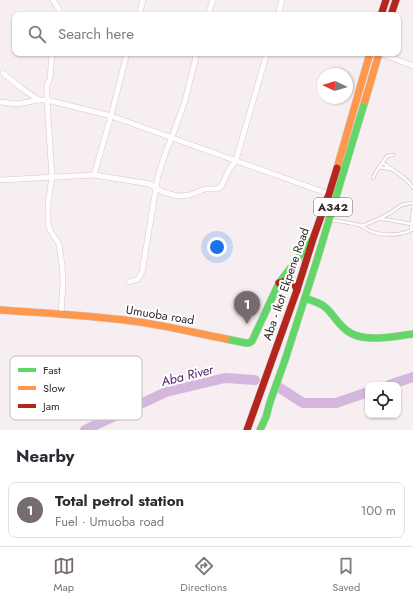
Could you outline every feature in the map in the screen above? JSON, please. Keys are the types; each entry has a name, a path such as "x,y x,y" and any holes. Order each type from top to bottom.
{"main road":[{"path":"382,12 386,0"},
{"path":"392,12 396,0"},
{"name":"Aba - Ikot Ekpene Road","path":"247,430 297,290 329,194 369,56"},
{"name":"Aba - Ikot Ekpene Road","path":"260,430 266,417 305,298 378,56"},
{"name":"Umuoba road","path":"0,310 132,321 249,343 252,341 279,283 314,236"},
{"path":"279,283 290,280 295,285 297,290"},
{"path":"305,298 327,308 343,328 353,335 364,337 413,334"}],"street":[{"path":"53,0 59,12"},
{"path":"140,12 143,0"},
{"path":"209,12 213,0"},
{"path":"279,12 282,0"},
{"path":"52,56 50,79 47,84 52,177 48,203 48,223 50,230 59,244 63,282 61,314"},
{"path":"94,175 126,56"},
{"path":"129,282 138,279 142,272 158,176 185,101 196,56"},
{"path":"0,180 94,175 150,184 170,195 177,196 190,195 205,189 219,188 236,160 265,56"},
{"path":"387,56 413,66"},
{"path":"3,73 20,88 39,100"},
{"path":"0,102 17,104 47,100 111,116 329,194"}],"lane":[{"path":"374,178 376,172 387,156 393,155"},
{"path":"383,163 405,178 413,188"},
{"path":"379,167 390,169"},
{"path":"361,226 379,219 400,205 405,203 413,203"},
{"path":"329,220 347,222 380,234 396,234 412,230 411,224 413,210"},
{"path":"379,219 411,224"}],"waterway":[{"name":"Aba River","path":"398,382 413,377"},
{"name":"Aba River","path":"142,403 166,392 225,378 255,380"},
{"name":"Aba River","path":"280,388 303,403 336,403 365,393"},
{"name":"Aba River","path":"85,430 106,420"}],"traffic: fast":[{"path":"260,430 266,417 316,263 365,101"},
{"path":"226,339 246,343 252,341 279,283 312,240"},
{"path":"305,298 325,307 343,328 361,337 378,338 413,334"}],"traffic: slow":[{"path":"337,168 369,56"},
{"path":"365,101 378,56"},
{"path":"0,310 132,321 226,339"}],"traffic: jam":[{"path":"382,12 386,0"},
{"path":"392,12 396,0"},
{"path":"247,430 297,290 337,168"},
{"path":"279,283 290,280 295,285 297,290"}],"place":[{"name":"Total petrol station","path":"247,324"}]}
